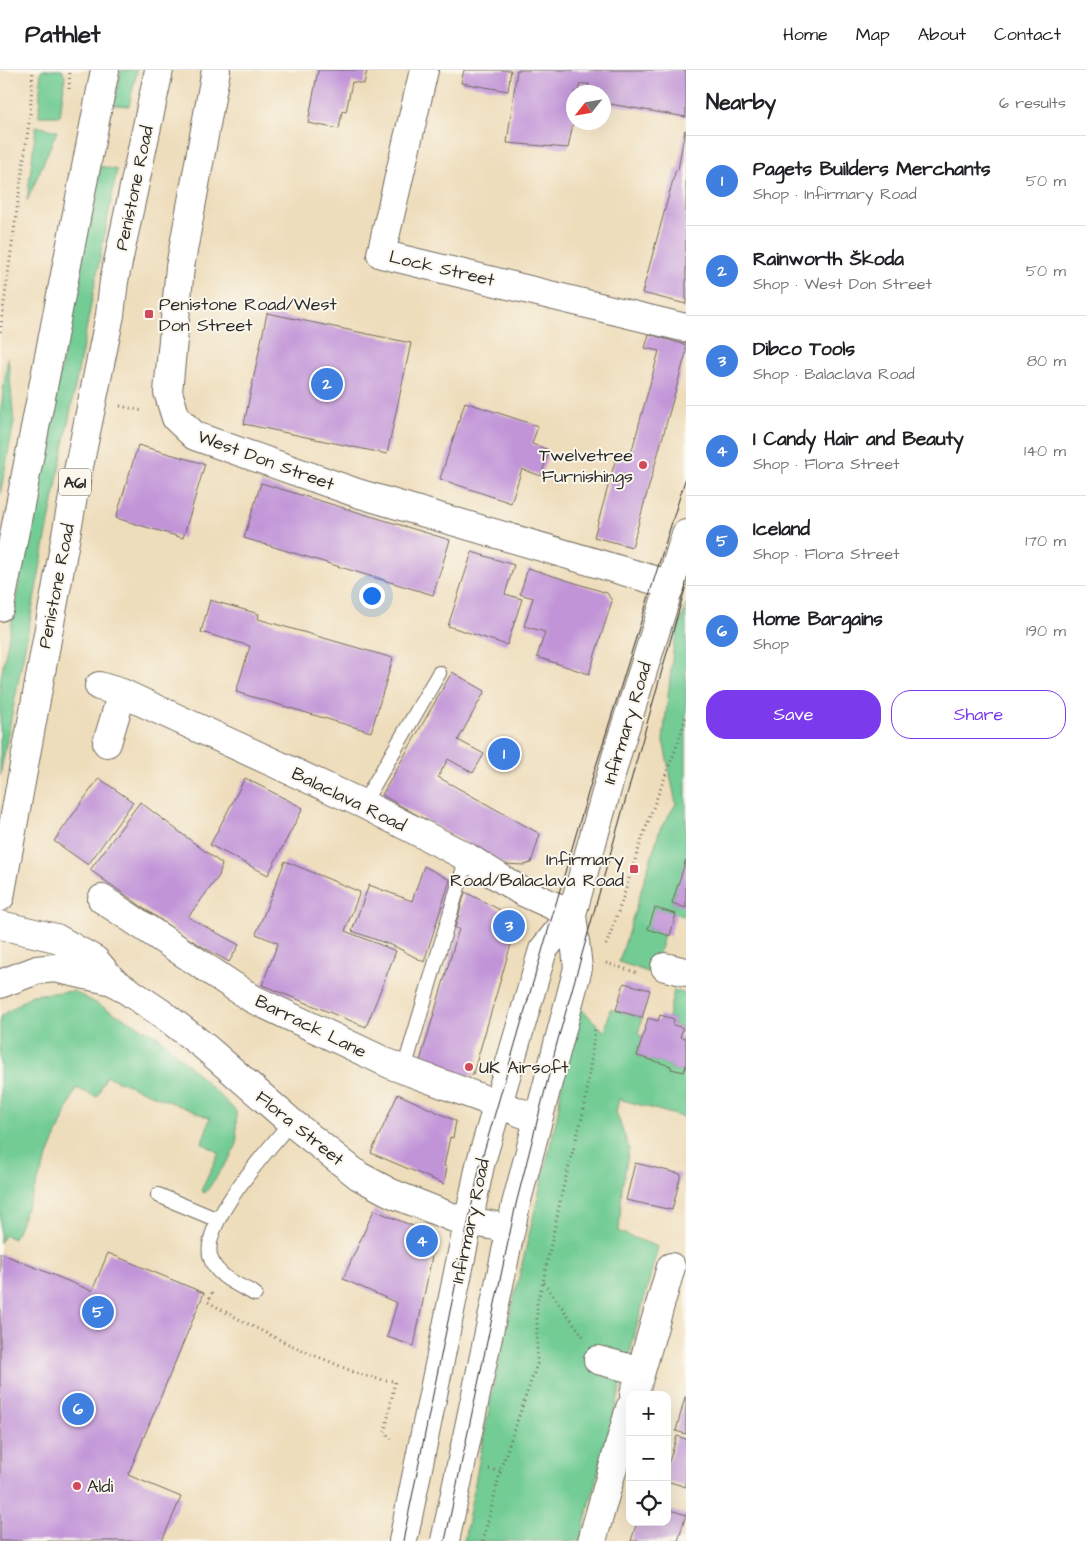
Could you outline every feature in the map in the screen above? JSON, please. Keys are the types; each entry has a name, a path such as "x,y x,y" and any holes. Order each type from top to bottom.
{"main road":[{"path":"0,607 105,70"},
{"name":"Penistone Road","path":"0,896 24,755 110,316 114,281 159,70"},
{"name":"West Don Street","path":"216,70 180,267 168,392 176,418 195,436 357,492 671,585"},
{"name":"Lock Street","path":"424,70 381,254 686,328"},
{"name":"Infirmary Road","path":"445,1541 511,1229 578,968 572,914 618,750 686,534"},
{"name":"Balaclava Road","path":"107,744 110,690 363,804 467,857 521,891 572,914"},
{"name":"Barrack Lane","path":"102,899 253,999 404,1070 538,1120"},
{"name":"Infirmary Road","path":"403,1541 419,1456 461,1267 468,1220 480,1166 543,950 572,914"},
{"name":"Flora Street","path":"0,925 56,938 95,960 113,982"},
{"name":"Flora Street","path":"0,984 37,970 54,968 113,982 162,1012 291,1122 359,1176 391,1193 454,1218 511,1229"},
{"path":"598,1360 637,1383 671,1267"},
{"path":"592,1541 626,1422"}],"lane":[{"path":"363,804 439,673"},
{"path":"404,1070 467,857"},
{"path":"255,1294 221,1274 211,1260 209,1252 212,1234 218,1220 238,1187 291,1122"},
{"path":"158,1195 218,1220"}],"path":[{"path":"0,332 30,115 33,70"},
{"path":"92,401 176,418"},
{"path":"604,953 626,894 648,822 677,749 686,717"},
{"path":"483,1541 502,1465 537,1364 537,1302 563,1188 585,1106 596,1020"},
{"path":"221,1274 208,1302 250,1326 307,1353 373,1380 395,1381 386,1433"},
{"path":"543,1282 598,1360"}],"green space":[{"path":"41,70 62,70 65,76 60,116 39,116"},
{"path":"121,70 137,70 129,106 114,105"},
{"path":"36,126 57,131 27,201"},
{"path":"100,166 117,170 0,776 0,682"},
{"path":"8,356 14,422 0,495 0,415"},
{"path":"686,605 686,863 672,903 686,907 683,916 655,908 648,929 664,934 654,974 619,962 660,829 676,804 663,740 674,643"},
{"path":"674,990 686,994 686,1019 683,1028 673,1025 674,1019 668,1017"},
{"path":"73,991 159,1037 236,1111 237,1144 229,1159 205,1193 201,1191 219,1153 202,1143 210,1118 106,1076 97,1097 76,1088 14,1239 4,1235 0,1243 0,1017 32,995"},
{"path":"574,1002 605,1032 610,1009 642,1018 638,1035 643,1036 637,1056 671,1066 671,1069 683,1072 686,1065 686,1118 619,1099 616,1112 629,1148 622,1188 619,1232 658,1247 580,1541 464,1541 494,1382 557,1117"}],"building":[{"path":"318,70 367,70 364,84 352,82 346,112 342,111 339,129 308,123"},
{"path":"464,70 511,70 508,91 461,83"},
{"path":"517,70 686,70 686,117 611,104 611,85 566,85 566,130 572,130 568,148 507,143"},
{"path":"685,130 686,304 642,293 676,169 678,170"},
{"path":"267,313 411,343 387,454 244,424"},
{"path":"649,334 686,345 686,353 632,547 594,537 616,458 629,461 659,351 645,348"},
{"path":"465,402 538,426 532,444 549,450 541,476 522,469 511,503 440,479"},
{"path":"138,445 205,464 183,538 116,518"},
{"path":"261,483 450,540 433,595 244,538"},
{"path":"472,552 514,565 505,594 522,599 507,645 448,626"},
{"path":"528,568 607,593 612,601 589,674 537,657 545,632 524,626 533,598 520,594"},
{"path":"210,600 259,614 258,619 393,658 371,732 236,692 250,646 201,632"},
{"path":"452,672 485,691 458,740 484,754 473,773 448,759 438,777 540,834 531,863 524,865 503,864 382,795"},
{"path":"99,778 133,802 88,865 54,841"},
{"path":"245,778 303,808 268,875 210,845"},
{"path":"140,802 222,864 219,876 188,917 239,945 229,962 179,933 90,870"},
{"path":"686,860 686,908 672,903"},
{"path":"285,861 360,892 345,931 396,951 366,1027 262,985 278,943 256,934"},
{"path":"424,866 450,880 424,962 396,947 352,931 369,885 412,901"},
{"path":"465,892 512,916 516,927 473,1074 466,1078 420,1061 459,929 455,928"},
{"path":"655,908 676,914 670,936 648,929"},
{"path":"624,983 650,990 642,1018 616,1010"},
{"path":"660,1015 674,1019 673,1025 683,1028 680,1037 686,1038 686,1065 684,1072 637,1056 648,1018 658,1021"},
{"path":"398,1094 456,1121 453,1138 450,1137 444,1166 447,1167 444,1184 371,1153"},
{"path":"635,1163 681,1174 672,1210 626,1200"},
{"path":"374,1210 430,1233 435,1241 414,1346 387,1337 397,1303 343,1279"},
{"path":"0,1253 92,1291 108,1253 204,1293 128,1475 181,1497 162,1541 0,1541"},
{"path":"686,1397 686,1434 676,1431"},
{"path":"677,1436 686,1439 686,1487 671,1482 671,1455"},
{"path":"671,1510 686,1515 678,1541 631,1541 636,1526 671,1526"}],"tram line":[{"path":"403,1541 480,1165 595,769 686,477"},
{"path":"445,1541 516,1204 557,1043 686,585"}],"place":[{"name":"Penistone Road/West Don Street","path":"149,314"},
{"name":"Rainworth Škoda","path":"327,384"},
{"name":"Twelvetree Furnishings","path":"643,465"},
{"name":"Pagets Builders Merchants","path":"504,754"},
{"name":"Infirmary Road/Balaclava Road","path":"634,869"},
{"name":"Dibco Tools","path":"509,926"},
{"name":"UK Airsoft","path":"469,1067"},
{"name":"I Candy Hair and Beauty","path":"422,1241"},
{"name":"Iceland","path":"98,1312"},
{"name":"Home Bargains","path":"78,1409"},
{"name":"Aldi","path":"77,1486"}]}
